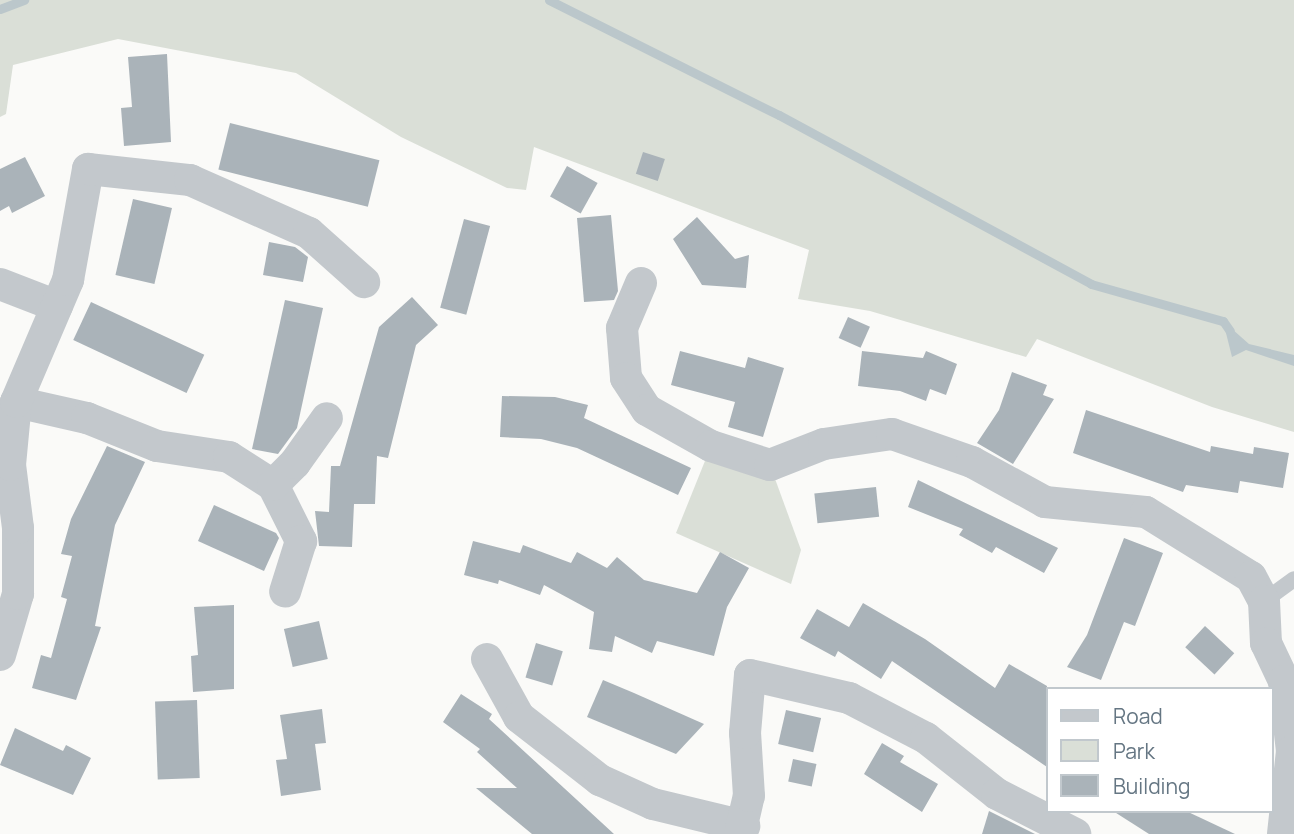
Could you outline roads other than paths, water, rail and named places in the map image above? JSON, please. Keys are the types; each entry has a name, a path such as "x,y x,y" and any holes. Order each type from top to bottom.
{"street":[{"path":"0,655 18,594 10,562 10,465 16,402 68,280 88,169 190,180 309,233 364,282"},
{"path":"641,283 622,328 626,378 648,410 711,446 770,465 824,444 892,434 972,462 1045,502 1146,512 1251,577 1264,601 1266,643 1284,681 1292,751 1283,834"},
{"path":"0,284 57,306"},
{"path":"16,402 87,418 157,446 229,457 273,485 301,541 285,592"},
{"path":"273,485 295,463 327,418"},
{"path":"487,659 519,717 600,780 653,804 742,830 749,796 745,733 750,675 849,698 926,738 997,794 1075,834"}],"lane":[{"path":"1264,601 1294,579"}],"waterway":[{"path":"0,9 24,0"},
{"path":"549,0 779,115 1091,284 1223,321 1230,331"}]}
